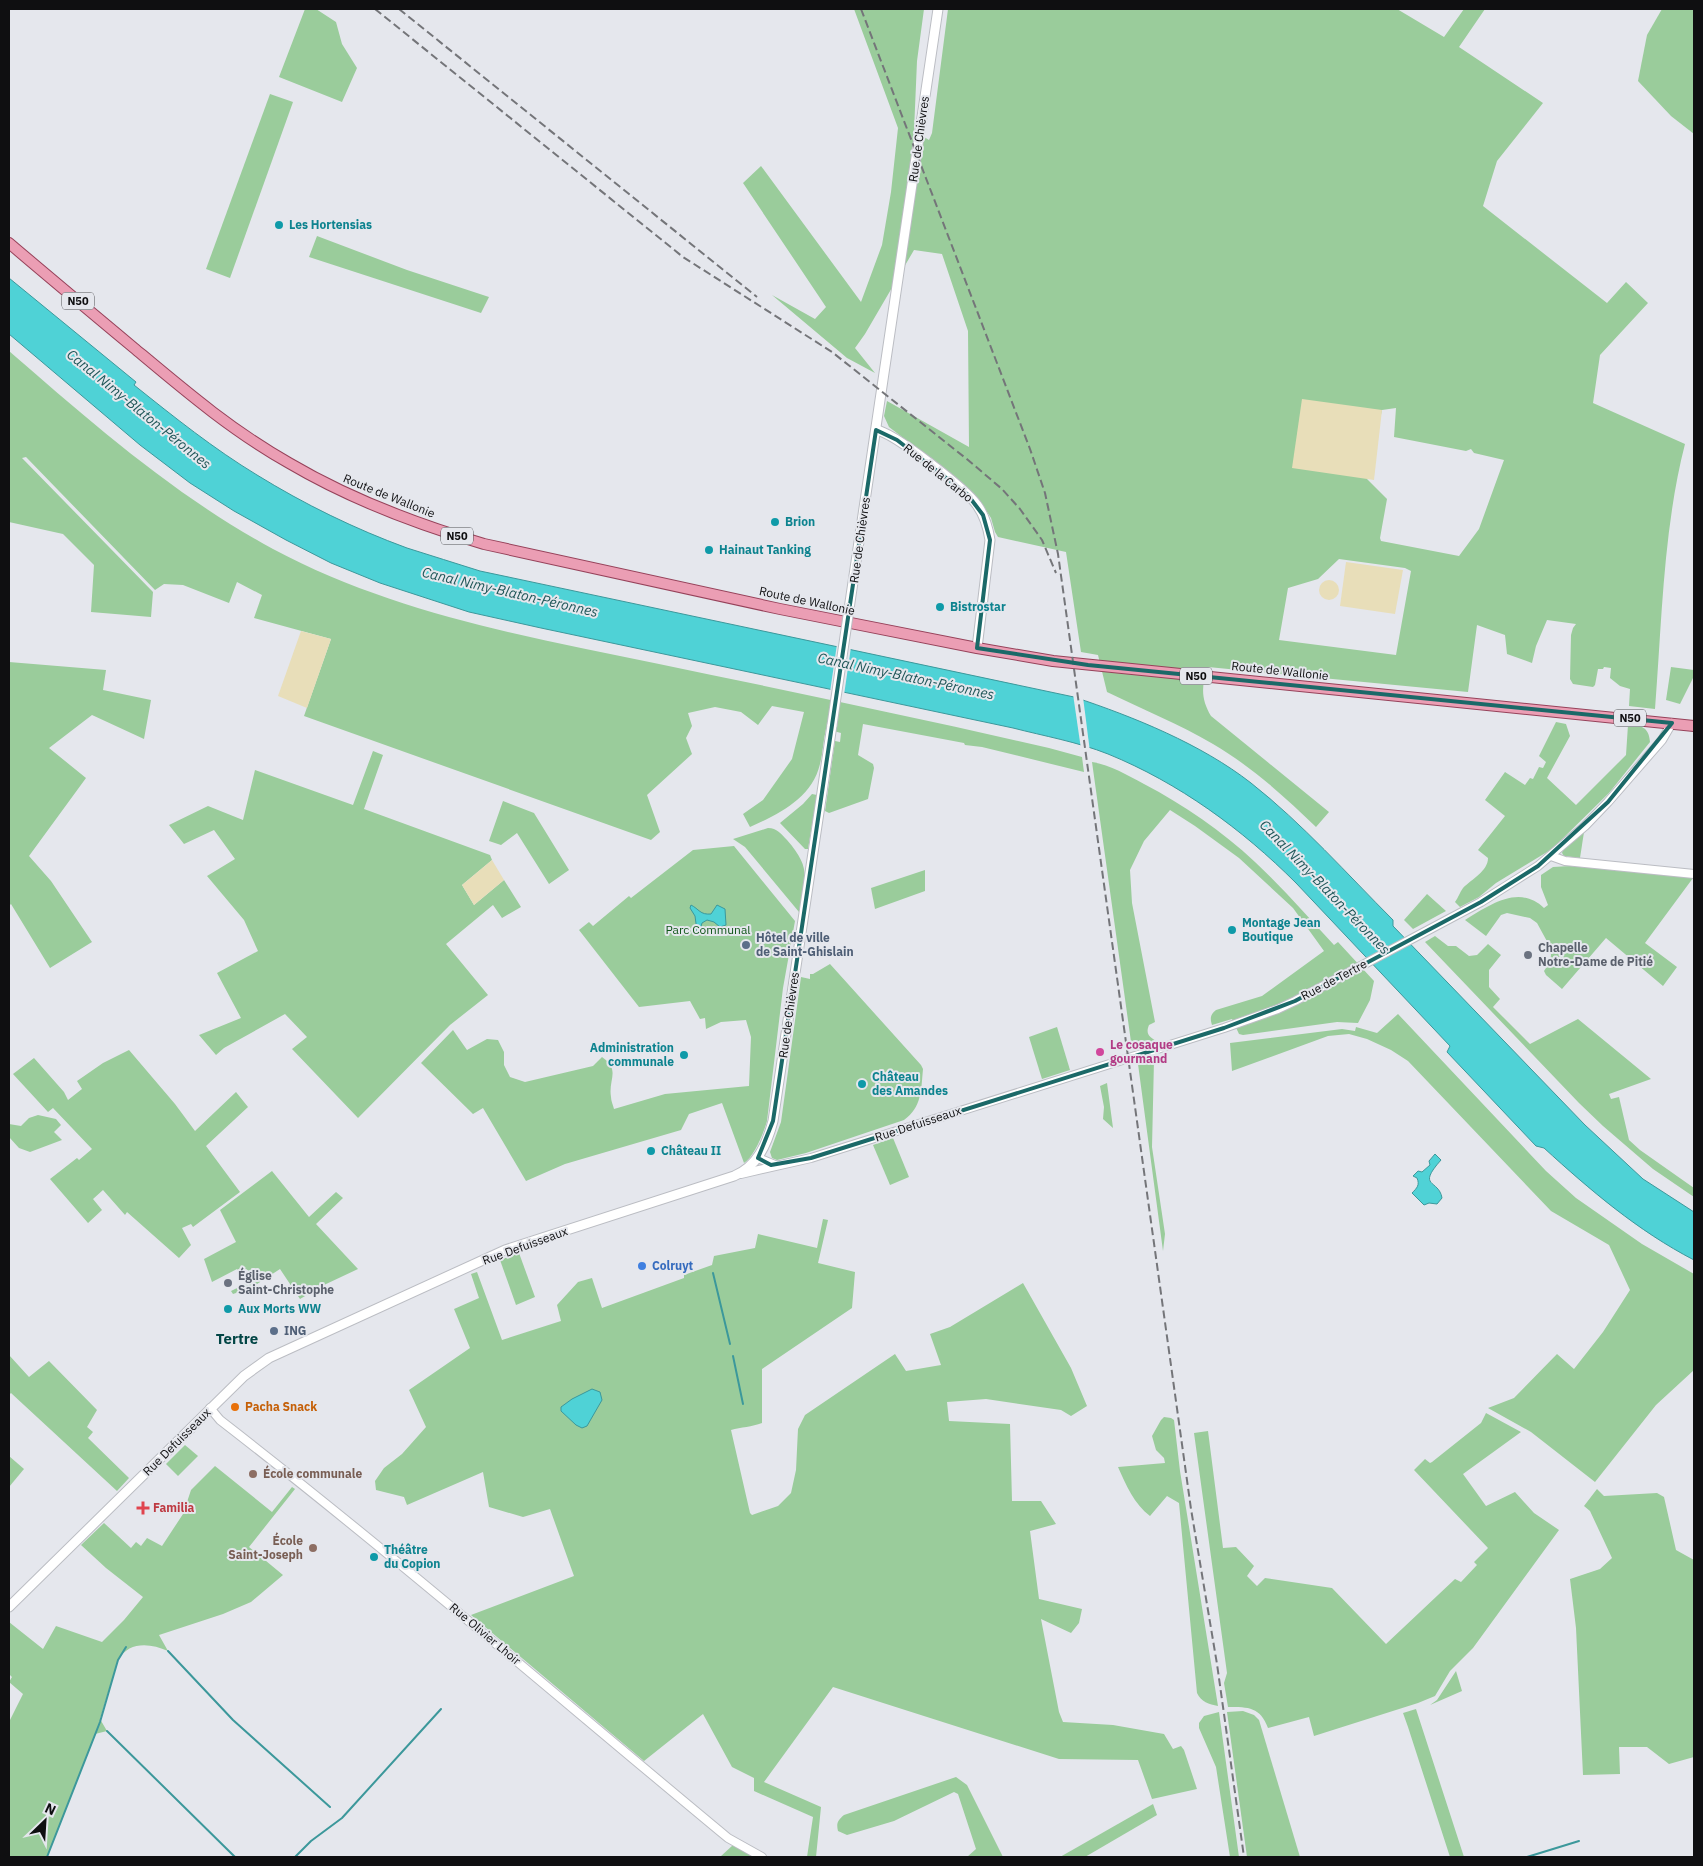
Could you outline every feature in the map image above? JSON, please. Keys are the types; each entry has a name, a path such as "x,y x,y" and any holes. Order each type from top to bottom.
{"main road":[{"name":"Rue de Chièvres","path":"758,1158 774,1121 938,9"},
{"name":"Route de Wallonie","path":"9,243 192,397 270,452 317,479 391,513 443,532 484,544 780,609 977,648 1088,665 1694,726"},
{"name":"Rue de la Carbo","path":"876,430 882,431 897,440 960,488 984,515 990,540 977,648"},
{"name":"Rue Defuisseaux","path":"9,1608 210,1408 244,1376 268,1358 505,1250 741,1174 758,1158"}],"street":[{"name":"Rue de Tertre","path":"1128,1057 1177,1043 1278,1009 1481,902 1524,876 1551,856 1594,818 1662,740 1672,723"},
{"path":"1551,856 1565,861 1694,874"},
{"name":"Rue Defuisseaux","path":"741,1174 820,1155 1128,1057"},
{"path":"758,1158 777,1166"},
{"name":"Rue Olivier Lhoir","path":"210,1408 220,1420 335,1510 464,1616 728,1838 762,1857"}],"highlighted area":[{"path":"876,430 897,440 967,494 983,515 990,540 977,648 1088,665 1672,723 1608,802 1538,866 1481,902 1295,1001 1224,1028 811,1158 771,1165 758,1158 773,1121"}],"green space":[{"path":"305,9 316,9 336,22 342,44 357,68 342,102 279,77"},
{"path":"854,9 924,9 917,61 914,131 929,140 932,133 948,9 1397,9 1444,37 1464,9 1485,9 1459,47 1543,103 1497,161 1483,206 1607,303 1626,282 1648,303 1600,355 1593,403 1685,444 1672,509 1668,542 1655,709 1629,706 1630,689 1620,686 1610,678 1611,668 1604,667 1603,669 1598,669 1593,687 1573,684 1570,679 1571,635 1576,624 1547,620 1536,646 1532,663 1507,654 1505,635 1477,625 1468,692 1208,667 1203,692 1205,704 1211,716 1329,812 1316,827 1267,782 1241,762 1187,730 1107,692 1098,655 1081,652 1066,552 998,537 991,518 980,501 961,482 889,427 884,416 887,401 969,447 968,331 942,254 914,250 855,348 875,373 847,358 772,295 815,319 826,307 743,183 761,166 861,302 882,245 891,192 898,128","holes":["1396,408 1394,437 1466,451 1471,449 1474,453 1504,460 1479,529 1459,556 1381,541 1387,499 1367,479 1382,410","1339,559 1405,568 1411,571 1396,655 1279,640 1288,588 1318,579"]},
{"path":"1662,9 1694,9 1694,134 1671,116 1638,81 1647,35"},
{"path":"270,94 293,102 230,278 206,269"},
{"path":"317,236 407,270 489,297 481,313 309,257"},
{"path":"9,351 135,457 202,506 273,549 365,590 413,606 510,633 1049,748 1082,757 1084,772 982,747 965,745 964,743 863,724 858,755 873,764 874,768 868,799 829,813 825,811 835,741 840,742 841,733 826,729 820,764 810,786 783,810 750,827 743,814 763,800 792,759 804,712 772,706 758,725 741,712 715,707 688,713 692,726 686,738 692,754 647,795 660,832 651,840 304,716 331,639 254,618 262,595 237,582 229,603 183,585 164,584 155,590 26,457 22,458 153,592 151,617 91,612 94,565 63,534 9,522"},
{"path":"9,662 106,670 103,690 151,700 144,739 92,715 49,748 86,778 29,856 51,881 92,942 50,968 11,904 9,906"},
{"path":"1671,667 1694,670 1694,676 1680,704 1666,700"},
{"path":"1556,722 1566,724 1570,736 1547,778 1576,805 1626,755 1628,725 1644,728 1648,733 1650,742 1609,793 1552,849 1496,883 1479,897 1460,907 1455,902 1462,890 1482,871 1487,863 1488,858 1478,850 1505,816 1485,800 1505,772 1525,785 1530,778 1533,779 1539,767 1543,768 1546,762 1539,756"},
{"path":"373,751 383,755 364,809 490,855 492,860 462,885 474,905 504,880 521,907 502,918 493,905 446,944 488,995 450,1025 358,1118 292,1049 307,1037 285,1014 224,1048 216,1055 199,1035 241,1018 217,973 258,951 244,920 207,876 235,859 214,830 184,844 169,825 208,806 243,820 255,770 353,805"},
{"path":"1092,762 1112,768 1144,784 1216,829 1265,872 1334,945 1338,942 1374,981 1370,1000 1358,1023 1337,1022 1243,1035 1239,1034 1232,1019 1212,1025 1211,1017 1216,1010 1262,996 1324,951 1293,908 1239,858 1170,810 1144,841 1130,870 1132,903 1155,1022 1149,1025 1148,1033 1158,1042 1152,1044 1146,1041 1140,1047 1132,1049"},
{"path":"812,794 817,795 808,849 805,849 780,823"},
{"path":"503,801 534,813 569,870 549,884 517,833 501,845 489,841"},
{"path":"768,828 776,830 787,840 795,850 803,866 805,874 799,912 745,847 733,839"},
{"path":"1584,832 1580,858 1564,856 1563,850"},
{"name":"Parc Communal","path":"734,846 795,921 783,988 767,1121 755,1150 744,1163 722,1103 689,1114 681,1130 565,1164 526,1181 483,1108 473,1114 421,1063 453,1030 467,1050 487,1039 498,1040 504,1052 504,1065 510,1077 525,1082 593,1066 602,1057 611,1066 611,1100 614,1109 665,1094 749,1086 751,1037 746,1020 721,1022 706,1029 705,1018 700,1019 690,1001 639,1007 579,930 589,922 593,926 629,896 631,898 693,850"},
{"path":"1570,866 1693,878 1645,943 1677,967 1663,986 1606,938 1562,989 1544,971 1550,962 1549,945 1537,923 1530,918 1507,913 1501,915 1486,936 1465,920 1494,903 1515,897 1534,901 1544,908 1548,905 1541,887 1541,875 1553,867"},
{"path":"925,870 925,891 875,909 871,888"},
{"path":"1427,894 1446,911 1413,929 1404,920"},
{"path":"1435,936 1448,946 1456,946 1469,956 1477,955 1488,944 1501,955 1489,970 1489,987 1500,999 1493,1007 1530,1044 1578,1019 1651,1079 1609,1094 1611,1099 1619,1097 1629,1140 1640,1150 1694,1188 1694,1197 1653,1169 1579,1103 1425,942"},
{"path":"830,964 921,1065 923,1069 920,1098 914,1110 904,1120 806,1153 777,1160 772,1158 770,1152 781,1122 801,977 810,979 810,974"},
{"path":"1398,1014 1546,1171 1576,1198 1642,1244 1694,1274 1694,1370 1656,1405 1595,1482 1531,1432 1488,1408 1514,1398 1557,1354 1574,1369 1603,1332 1630,1290 1609,1245 1551,1211 1408,1061 1391,1050 1367,1039 1349,1034 1328,1036 1232,1071 1230,1043 1342,1029 1355,1031 1356,1027 1377,1033"},
{"path":"1057,1027 1070,1070 1042,1079 1029,1037"},
{"path":"129,1050 175,1104 195,1131 236,1092 248,1107 206,1146 240,1192 193,1227 191,1224 182,1228 191,1245 179,1258 127,1212 125,1215 103,1190 93,1199 102,1210 88,1223 50,1179 92,1149 53,1108 48,1112 13,1074 34,1058 64,1092 68,1100 82,1089 77,1081 103,1063"},
{"path":"1154,1060 1152,1147 1165,1234 1163,1251 1138,1064"},
{"path":"1107,1083 1113,1128 1103,1119 1104,1107 1100,1086"},
{"path":"38,1115 56,1119 61,1125 54,1132 62,1140 30,1152 19,1148 9,1137 9,1124 21,1126 29,1118"},
{"path":"893,1138 909,1177 890,1185 873,1145"},
{"path":"272,1171 309,1217 336,1192 343,1198 316,1224 358,1269 300,1299 280,1269 251,1288 233,1294 231,1291 245,1284 243,1280 250,1277 249,1271 246,1269 239,1273 237,1269 212,1282 204,1259 236,1242 220,1210"},
{"path":"823,1219 828,1220 818,1263 855,1272 852,1308 762,1369 762,1423 731,1430 750,1513 752,1515 778,1506 791,1493 796,1470 798,1429 805,1415 895,1354 906,1371 941,1365 930,1334 950,1327 1023,1283 1071,1368 1087,1406 1071,1416 1061,1410 986,1399 947,1402 949,1421 1010,1424 1012,1501 1041,1501 1056,1524 1030,1531 1039,1599 1082,1609 1079,1623 1071,1633 1041,1619 1059,1712 1063,1722 1113,1725 1164,1734 1173,1749 1181,1746 1184,1750 1197,1789 1152,1799 1138,1760 1059,1759 833,1687 764,1782 821,1807 816,1857 807,1857 813,1817 754,1791 754,1778 732,1767 703,1714 644,1761 471,1615 574,1576 550,1509 523,1517 489,1507 483,1472 407,1505 404,1497 376,1490 375,1481 384,1468 402,1454 426,1427 409,1390 470,1348 454,1309 479,1298 471,1274 477,1272 502,1340 561,1321 557,1305 578,1282 592,1278 602,1308 684,1278 684,1275 712,1265 714,1256 755,1248 758,1234 817,1248"},
{"path":"519,1253 535,1297 516,1305 500,1260"},
{"path":"9,1355 29,1377 49,1361 97,1410 87,1427 93,1432 88,1438 129,1478 117,1491 11,1393 9,1395"},
{"path":"1486,1413 1521,1432 1463,1474 1486,1506 1515,1492 1534,1513 1559,1530 1473,1648 1450,1671 1435,1696 1314,1736 1309,1717 1268,1728 1257,1712 1248,1708 1228,1707 1224,1683 1227,1673 1194,1433 1208,1431 1223,1548 1236,1547 1254,1566 1247,1576 1257,1586 1265,1578 1332,1588 1386,1644 1455,1579 1461,1582 1477,1565 1474,1562 1488,1548 1414,1470 1425,1459 1430,1463 1432,1462 1481,1423"},
{"path":"1164,1417 1174,1420 1180,1471 1218,1706 1203,1701 1197,1693 1179,1503 1167,1496 1150,1516 1135,1500 1118,1467 1165,1463 1164,1458 1156,1450 1152,1436"},
{"path":"185,1445 198,1456 178,1476 166,1464"},
{"path":"9,1456 24,1469 9,1487"},
{"path":"215,1466 272,1512 292,1487 295,1489 249,1547 283,1575 251,1602 223,1614 159,1635 168,1651 154,1646 140,1645 128,1649 123,1654 118,1660 100,1719 107,1731 95,1734 47,1857 9,1857 9,1722 23,1694 9,1682 12,1677 9,1674 9,1622 43,1649 56,1626 102,1642 143,1597 106,1568 81,1545 104,1523 131,1548 136,1542 141,1546 147,1538 162,1546 183,1514 191,1490"},
{"path":"1597,1489 1604,1496 1657,1493 1664,1497 1676,1550 1694,1560 1694,1757 1669,1764 1647,1747 1619,1747 1620,1774 1583,1775 1576,1628 1570,1579 1600,1569 1612,1558 1590,1511 1584,1506"},
{"path":"1456,1671 1462,1691 1430,1705 1437,1700"},
{"path":"1416,1709 1464,1857 1450,1857 1403,1713"},
{"path":"1243,1711 1254,1715 1259,1720 1300,1857 1247,1857 1227,1712"},
{"path":"1219,1712 1239,1857 1230,1857 1216,1767 1199,1728 1199,1723 1204,1716"},
{"path":"956,1777 967,1785 1003,1857 967,1857 976,1849 958,1794 954,1792 894,1821 847,1835 838,1831 838,1822 844,1815"},
{"path":"1153,1804 1157,1815 1085,1857 1060,1857"},
{"path":"733,1845 751,1854 749,1857 720,1857"}],"sand":[{"path":"1302,399 1382,410 1374,480 1292,468"},
{"path":"1346,562 1403,570 1395,614 1340,606"},
{"path":"1325,580 1333,580 1339,586 1339,594 1333,600 1325,600 1319,594 1319,586"},
{"path":"301,631 331,639 307,708 278,696"},
{"path":"492,860 504,880 474,905 462,885"}],"water":[{"name":"Canal Nimy-Blaton-Péronnes","path":"9,278 136,382 134,385 225,454 275,486 311,506 388,541 480,571 1074,697 1120,713 1166,733 1211,756 1251,783 1307,832 1393,920 1393,926 1585,1125 1643,1179 1694,1212 1694,1260 1673,1249 1634,1223 1544,1148 1536,1146 1447,1052 1450,1046 1296,883 1232,826 1160,779 1108,754 1073,743 1013,728 469,612 380,583 331,563 234,511 190,483 140,445 9,334"},
{"path":"691,905 702,913 707,914 711,914 717,905 725,909 726,925 720,927 714,922 707,920 702,923 700,930 697,931 695,916 690,908"},
{"path":"1435,1154 1441,1160 1430,1175 1430,1179 1440,1192 1442,1198 1437,1204 1429,1203 1424,1205 1412,1193 1418,1185 1417,1178 1413,1176 1418,1171 1422,1172 1430,1165 1429,1161"},
{"path":"592,1389 600,1392 602,1400 587,1426 582,1428 561,1411 561,1407"}],"pier":[{"path":"837,644 851,647 844,695 830,692"},
{"path":"1073,694 1083,697 1090,752 1081,749"}],"waterway":[{"path":"713,1273 730,1344"},
{"path":"733,1356 743,1404"},
{"path":"47,1857 100,1722 118,1660 126,1647"},
{"path":"168,1651 233,1720 330,1807"},
{"path":"295,1857 311,1841 342,1818 441,1709"},
{"path":"107,1731 235,1857"},
{"path":"1527,1857 1579,1841"}],"railway":[{"path":"375,9 683,257 832,352 968,460 1002,489 1020,509 1042,540 1056,573"},
{"path":"399,9 757,297"},
{"path":"861,9 1030,449 1045,493 1058,554 1191,1509 1217,1664 1244,1857"}],"place":[{"name":"Les Hortensias","path":"279,225"},
{"name":"Brion","path":"775,522"},
{"name":"Hainaut Tanking","path":"709,550"},
{"name":"Bistrostar","path":"940,607"},
{"name":"Montage Jean Boutique","path":"1232,930"},
{"name":"Hôtel de ville de Saint-Ghislain","path":"746,945"},
{"name":"Chapelle Notre-Dame de Pitié","path":"1528,955"},
{"name":"Le cosaque gourmand","path":"1100,1052"},
{"name":"Administration communale","path":"684,1055"},
{"name":"Château des Amandes","path":"862,1084"},
{"name":"Château II","path":"651,1151"},
{"name":"Colruyt","path":"642,1266"},
{"name":"Église Saint-Christophe","path":"228,1283"},
{"name":"Aux Morts WW","path":"228,1309"},
{"name":"ING","path":"274,1331"},
{"name":"Pacha Snack","path":"235,1407"},
{"name":"École communale","path":"253,1474"},
{"name":"Familia","path":"143,1508"},
{"name":"École Saint-Joseph","path":"313,1548"},
{"name":"Théâtre du Copion","path":"374,1557"}],"district":[{"name":"Tertre","path":"237,1339"}]}
